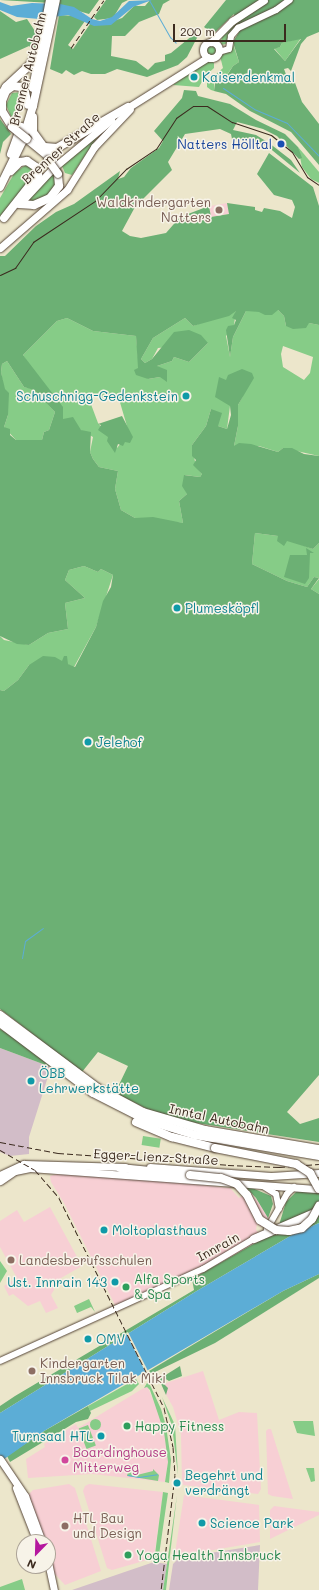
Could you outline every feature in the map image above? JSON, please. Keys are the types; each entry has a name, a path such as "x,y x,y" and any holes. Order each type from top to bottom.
{"highway":[{"name":"Brenner Autobahn","path":"0,188 2,177 22,142 31,106 50,0"},
{"name":"Brenner Autobahn","path":"39,61 56,0"},
{"path":"0,97 6,87 39,61"},
{"path":"12,128 2,110 2,100 6,91 13,86 21,87 25,92 31,106 33,132 45,147 60,174 64,185 58,197"},
{"path":"45,147 56,148 128,107"},
{"path":"0,114 12,128 50,158"},
{"path":"2,177 23,161 31,162 38,170 36,181 2,220"},
{"path":"19,204 34,205 50,198 59,186 60,174"},
{"name":"Inntal Autobahn","path":"0,1014 32,1035 54,1056 107,1094 152,1116 205,1130 319,1149"},
{"name":"Inntal Autobahn","path":"0,1023 84,1087 116,1107 150,1122 185,1133 319,1156"},
{"path":"0,1027 42,1054"},
{"path":"116,1107 131,1119 172,1137 215,1148 296,1164 312,1176 319,1189"},
{"path":"120,1168 229,1180 244,1191 260,1220 280,1231 293,1231 306,1226 315,1216 319,1206"},
{"path":"254,1239 319,1211"}],"main road":[{"path":"264,0 223,31 216,46 216,57 206,55 204,46 216,46 229,49 232,34 238,28 276,10 290,0"},
{"name":"Brenner Straße","path":"2,220 56,166 128,107 195,66 206,55"},
{"name":"Brenner Straße","path":"0,248 73,184 94,147 142,99"},
{"name":"Egger-Lienz-Straße","path":"0,1175 14,1166 29,1163 120,1168 137,1166 272,1176 316,1173"},
{"name":"Egger-Lienz-Straße","path":"0,1181 21,1169 319,1189"},
{"name":"Egger-Lienz-Straße","path":"0,1186 23,1173 53,1170"},
{"path":"263,1186 276,1194 279,1209"},
{"name":"Innrain","path":"0,1361 203,1269 254,1239 268,1229 294,1187"},
{"path":"0,1459 15,1484 33,1534"},
{"path":"15,1484 25,1496 39,1534"},
{"path":"46,1574 50,1590"},
{"path":"51,1574 54,1590"}],"shaded area":[{"name":"Waldkindergarten Natters","path":"227,203 229,214 211,217 209,206"},
{"path":"0,1048 51,1067 29,1137 29,1154 10,1156 0,1152"},
{"path":"57,1174 120,1176 230,1188 239,1198 249,1191 267,1213 268,1218 261,1227 257,1224 256,1230 264,1238 192,1279 178,1282 118,1311 64,1203 51,1182 50,1176"},
{"path":"50,1207 82,1266 61,1278 51,1295 58,1308 46,1313 40,1301 28,1306 13,1294 9,1296 4,1286 17,1278 0,1247 0,1221 17,1210 24,1222"},
{"path":"203,1371 219,1420 239,1412 257,1413 261,1489 258,1494 183,1485 181,1435 173,1407 163,1389 166,1383"},
{"path":"147,1386 157,1408 167,1442 168,1462 165,1482 92,1474 28,1478 26,1459 45,1447 44,1444 76,1424 78,1428"},
{"path":"271,1429 293,1499 268,1494 266,1431"},
{"path":"69,1484 75,1488 101,1571 65,1585 55,1574 56,1534 42,1534 28,1495 33,1490"},
{"path":"89,1484 163,1492 154,1558 112,1570 107,1568 83,1491 85,1486"},
{"path":"184,1495 259,1505 260,1542 178,1556 175,1553"},
{"path":"274,1506 319,1512 319,1515 270,1539 270,1510"},
{"path":"260,1545 258,1590 169,1590 173,1564 179,1558"},
{"path":"154,1562 167,1564 163,1590 72,1590"}],"green space":[{"path":"0,0 99,0 89,14 51,3"},
{"path":"106,0 128,0 122,3 113,18 97,20 94,17"},
{"path":"150,0 170,0 163,4 159,14 139,22 125,36 112,36 111,56 136,61 148,70 155,63 165,61 165,55 171,53 193,35 198,36 187,57 178,65 147,77 117,69 105,74 91,74 82,71 74,75 66,70 62,74 50,69 59,15 76,16 85,21 68,45 73,49 90,24 105,24 122,18 134,6 145,6"},
{"path":"226,0 319,0 319,32 307,37 301,44 291,71 288,68 284,69 287,77 291,76 294,80 302,102 319,124 319,165 291,132 250,111 226,94 214,91 215,83 224,80 233,66 239,62 233,42 239,32 234,14 213,34 204,27","holes":["301,39 285,61 274,49 280,47 282,43"]},
{"path":"0,11 16,22 27,19 37,34 34,51 29,46 0,59"},
{"path":"237,21 238,25 229,34 226,44 221,45 222,35"},
{"path":"301,38 285,61 274,48 280,47 282,43"},
{"path":"210,44 214,44 218,50 214,56 210,56 206,52 206,48"},
{"path":"233,44 239,62 233,66 224,79 214,83 214,91 211,90 207,87 207,82 223,68 220,56 232,49"},
{"path":"209,59 214,63 214,68 205,76 199,87 173,85"},
{"path":"184,90 196,91 198,96 230,104 256,120 285,134 298,147 302,158 299,159 277,136 263,129 237,122 233,130 256,135 269,143 291,160 300,173 267,146 251,140 232,139 231,134 220,129 185,134 168,162 172,170 135,207 122,231 130,236 141,238 166,233 180,217 209,206 211,217 229,214 227,203 255,207 255,210 262,212 264,208 280,211 292,218 295,207 292,200 274,195 257,174 269,153 313,187 319,206 319,325 309,323 306,328 293,329 286,326 284,316 278,310 272,315 246,311 233,337 230,357 226,330 228,326 234,325 236,320 232,318 236,311 229,316 193,326 185,318 153,338 141,359 145,363 152,359 174,332 189,330 201,335 208,343 189,362 174,357 172,361 157,366 167,370 167,382 160,377 148,379 136,375 134,370 138,368 136,336 93,331 67,318 57,321 23,355 63,407 63,419 73,417 81,430 91,432 90,452 99,467 118,471 115,489 121,510 135,518 153,517 183,523 179,501 187,494 182,486 184,475 200,477 202,474 193,465 196,460 192,456 192,445 206,426 211,409 222,413 218,426 227,429 231,415 230,406 215,397 219,377 226,380 228,375 242,369 252,373 254,378 238,405 238,426 234,446 239,443 251,444 278,452 283,448 292,448 304,454 319,456 319,543 313,549 287,541 284,546 277,541 278,536 255,533 252,564 287,581 307,587 314,577 319,578 311,589 319,594 319,1075 287,1112 300,1124 319,1118 319,1142 177,1120 147,1109 115,1093 128,1066 98,1052 82,1072 0,1009 0,690 4,691 18,680 29,665 43,656 55,657 62,661 64,656 67,656 68,664 75,667 96,627 103,601 111,587 113,575 101,569 98,572 84,566 69,570 65,580 85,598 65,603 68,629 48,633 29,645 17,644 0,636 0,256 5,256 36,226 56,212 74,204 120,171 118,179 124,177 131,168 159,148 163,141 154,131 182,98","holes":["7,361 24,387 34,390 55,412 49,430 44,432 42,440 16,440 10,435 10,429 4,427 8,415 9,393 5,389 1,372 2,364"]},
{"path":"22,92 23,105 18,116 13,121 6,105 12,93"},
{"path":"0,119 11,134 3,142 0,154"},
{"path":"98,136 72,175 65,173 62,166"},
{"path":"298,147 319,172 319,183 311,179 302,167"},
{"path":"26,165 30,167 34,175 0,217 0,198 15,172"},
{"path":"54,172 56,188 40,201 22,202"},
{"path":"236,310 234,325 226,336 230,357 233,337 246,311 278,310 284,316 286,326 309,323 319,325 319,456 283,448 278,452 259,446 234,446 238,426 238,405 243,396 230,406 227,429 218,426 211,409 206,426 192,445 196,467 202,474 200,477 185,475 187,494 179,501 183,523 135,518 121,510 115,489 118,471 99,467 90,452 93,437 63,420 23,355 57,321 67,318 93,331 136,336 139,368 148,379 160,377 157,366 172,361 174,357 189,362 208,343 158,348 152,359 145,363 141,359 153,338 185,318 193,326","holes":["283,346 313,357 310,373 304,380 283,367 281,354","98,396 100,399 119,399 129,433 117,448 98,423 89,399"]},
{"path":"7,361 24,387 34,389 55,412 49,430 44,432 42,440 16,440 4,427 8,415 1,372 2,364"},
{"path":"122,416 133,437 130,443 125,442 123,446 118,444 115,453 107,441 108,437 98,430 101,425 98,424"},
{"path":"255,533 278,536 313,549 319,543 319,578 314,577 307,587 287,581 252,564"},
{"path":"306,548 314,553 310,553 309,578 305,584 284,577 290,555 307,555"},
{"path":"84,566 98,572 101,569 113,575 96,627 74,667 62,662 29,665 18,680 4,691 0,690 0,636 4,640 29,645 48,633 68,629 65,603 85,598 65,580 69,570"},
{"path":"319,579 319,594 311,589"},
{"path":"0,1029 12,1036 51,1067 0,1048"},
{"path":"143,1136 161,1139 159,1148 142,1145"},
{"path":"243,1184 271,1196 273,1204 268,1218 256,1198"},
{"path":"297,1191 319,1191 319,1208 279,1225 286,1202"},
{"path":"319,1214 319,1223 292,1235 195,1292 0,1413 0,1406 15,1396 194,1290 192,1279 264,1238"},
{"path":"0,1261 7,1271 0,1283"},
{"path":"319,1274 319,1278 215,1343 151,1374 149,1371 283,1291"},
{"path":"89,1299 95,1312 91,1307 77,1313 74,1306"},
{"path":"180,1366 182,1376 169,1381 164,1378 162,1382 168,1388 166,1395 158,1377 164,1376"},
{"path":"136,1379 139,1384 132,1391 90,1411 88,1406"},
{"path":"147,1383 150,1385 161,1409 166,1426 171,1460 169,1483 165,1482 168,1462 164,1432 150,1390 147,1387 144,1388"},
{"path":"162,1397 175,1425 178,1475 172,1426"},
{"path":"88,1406 91,1413 88,1419 76,1422 10,1462 7,1456 44,1431"},
{"path":"95,1418 99,1420 101,1424 99,1428 95,1430 91,1428 89,1424 91,1420"},
{"path":"293,1421 313,1421 315,1436 297,1433"},
{"path":"88,1425 96,1446 87,1449 79,1429"},
{"path":"306,1468 314,1468 315,1481 311,1482"},
{"path":"153,1469 159,1475 158,1481 127,1476 128,1471 137,1475 153,1471"},
{"path":"163,1492 168,1493 158,1562 154,1562"},
{"path":"177,1495 166,1590 163,1590 167,1564"},
{"path":"22,1579 25,1590 0,1590 0,1587"}],"water":[{"path":"152,0 133,7 111,25 94,26 68,15 39,19 17,17 0,10 0,2 11,6 32,3 60,4 74,7 92,19 100,21 112,17 129,1"},
{"path":"319,1223 319,1274 283,1291 44,1431 0,1462 0,1413 195,1292 292,1235"}],"pier":[{"path":"128,1332 149,1373 147,1375 126,1333"}],"waterway":[{"path":"149,0 170,37 176,43"},
{"path":"223,88 254,109 287,123 319,156"},
{"path":"22,958 25,941 43,928"},
{"path":"128,1475 139,1477 157,1474"}],"tram line":[{"path":"0,275 15,268 33,242 95,201 126,169 156,149 176,118 193,106 207,106 232,122 271,135 292,152 307,177 319,185"}],"railway":[{"path":"71,48 104,0"},
{"path":"0,1142 58,1153 228,1165 279,1167 319,1164"},
{"path":"0,1150 35,1170 59,1198 164,1408 173,1447 175,1475 161,1590"}],"place":[{"name":"Kaiserdenkmal","path":"194,77"},
{"name":"Natters Hölltal","path":"281,144"},
{"name":"Waldkindergarten Natters","path":"219,210"},
{"name":"Schuschnigg-Gedenkstein","path":"186,396"},
{"name":"Plumesköpfl","path":"177,608"},
{"name":"Jelehof","path":"88,742"},
{"name":"ÖBB Lehrwerkstätte","path":"31,1081"},
{"name":"Moltoplasthaus","path":"104,1230"},
{"name":"Landesberufsschulen","path":"11,1260"},
{"name":"Ust. Innrain 143","path":"115,1282"},
{"name":"Alfa Sports & Spa","path":"126,1287"},
{"name":"OMV","path":"88,1339"},
{"name":"Kindergarten Innsbruck Tilak Miki","path":"32,1371"},
{"name":"Happy Fitness","path":"127,1426"},
{"name":"Turnsaal HTL","path":"101,1436"},
{"name":"Boardinghouse Mitterweg","path":"65,1460"},
{"name":"Begehrt und verdrängt","path":"177,1483"},
{"name":"Science Park","path":"202,1523"},
{"name":"HTL Bau und Design","path":"65,1526"},
{"name":"Yoga Health Innsbruck","path":"128,1555"}]}
